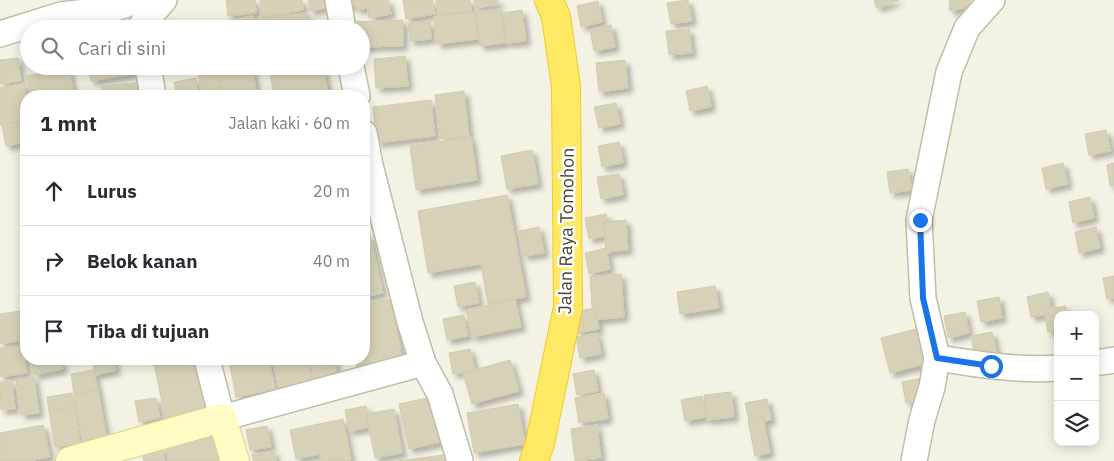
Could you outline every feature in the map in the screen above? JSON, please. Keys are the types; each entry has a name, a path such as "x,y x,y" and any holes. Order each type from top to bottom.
{"highway":[{"name":"Jalan Raya Tomohon","path":"534,461 540,443 568,307 566,86 556,17 549,0"}],"street":[{"path":"148,20 164,0"},
{"path":"338,0 342,20"},
{"path":"914,461 937,358 923,298 920,220 949,72 967,28 992,0"},
{"path":"45,20 61,15 112,9 137,1 141,20"},
{"path":"0,34 20,28"},
{"path":"150,75 152,90"},
{"path":"352,75 355,90"},
{"path":"370,158 404,301 423,363 440,394 460,461"},
{"path":"937,358 991,366 1054,368"},
{"path":"1099,362 1114,360"},
{"path":"70,461 423,363"},
{"path":"209,365 235,461"}],"building":[{"path":"226,0 255,0 256,13 228,16"},
{"path":"260,0 302,0 303,10 261,18"},
{"path":"308,0 328,0 329,7 310,11"},
{"path":"345,0 388,0 391,14 369,18 368,8 357,10 357,5 347,7"},
{"path":"403,0 432,0 435,14 406,19"},
{"path":"436,0 470,0 471,11 437,14"},
{"path":"474,0 498,0 498,4 475,8"},
{"path":"688,0 692,21 671,24 667,3"},
{"path":"874,0 899,0 877,8"},
{"path":"949,0 971,0 972,6 950,11"},
{"path":"598,1 602,22 581,27 577,6"},
{"path":"501,9 505,43 480,46 476,12"},
{"path":"522,10 526,41 507,43 503,13"},
{"path":"475,12 478,39 437,44 434,16"},
{"path":"306,13 307,20 261,20 261,18"},
{"path":"253,16 254,20 230,20"},
{"path":"403,20 403,46 370,47 370,21"},
{"path":"430,22 431,39 410,41 408,24"},
{"path":"611,25 615,47 594,51 590,30"},
{"path":"689,29 692,53 669,55 666,31"},
{"path":"405,56 408,86 376,88 374,59"},
{"path":"18,58 21,81 0,84 0,60"},
{"path":"625,60 628,88 599,92 596,63"},
{"path":"70,75 73,90 29,90 26,76"},
{"path":"90,75 126,75 91,81"},
{"path":"198,75 218,75 220,90 201,90"},
{"path":"218,75 254,75 256,90 221,90"},
{"path":"270,75 325,75 327,90 273,90"},
{"path":"196,78 198,90 176,90 174,82"},
{"path":"144,82 145,90 101,90 101,86"},
{"path":"24,83 25,90 20,90 20,121 0,125 0,88"},
{"path":"707,86 711,107 690,111 686,91"},
{"path":"464,91 469,136 441,139 435,95"},
{"path":"431,100 435,136 377,143 373,107"},
{"path":"616,103 620,124 599,128 594,107"},
{"path":"20,122 20,143 6,146 2,125"},
{"path":"1106,130 1111,151 1089,155 1085,134"},
{"path":"471,137 477,180 416,190 410,146"},
{"path":"619,142 623,163 602,167 598,146"},
{"path":"532,150 538,184 507,189 501,156"},
{"path":"1063,163 1068,184 1046,189 1042,168"},
{"path":"1114,163 1114,185 1110,186 1107,165"},
{"path":"908,169 912,190 890,193 887,172"},
{"path":"619,174 623,195 601,199 597,177"},
{"path":"507,195 526,297 488,304 481,264 428,273 418,211"},
{"path":"1090,197 1094,218 1073,223 1069,202"},
{"path":"606,214 611,235 589,239 585,218"},
{"path":"626,220 628,250 606,252 604,222"},
{"path":"539,227 544,253 524,256 519,231"},
{"path":"1096,227 1100,248 1079,253 1075,232"},
{"path":"370,235 383,293 370,296"},
{"path":"606,248 610,269 589,274 585,253"},
{"path":"621,274 624,317 593,320 590,277"},
{"path":"1114,276 1114,298 1107,299 1103,278"},
{"path":"475,282 479,303 458,307 454,286"},
{"path":"715,286 719,308 680,314 677,292"},
{"path":"1048,292 1052,314 1031,317 1027,297"},
{"path":"999,297 1002,318 981,322 977,301"},
{"path":"391,299 402,359 370,365 370,303"},
{"path":"515,299 521,327 472,337 466,310"},
{"path":"1065,306 1066,311 1054,311 1054,331 1048,332 1044,310"},
{"path":"595,308 599,329 577,333 573,312"},
{"path":"20,311 20,341 0,344 0,314"},
{"path":"965,312 969,333 948,338 944,316"},
{"path":"464,315 468,336 447,340 443,319"},
{"path":"916,329 925,364 890,373 881,338"},
{"path":"992,332 997,353 975,357 971,336"},
{"path":"597,333 601,354 580,358 576,337"},
{"path":"20,346 20,365 26,365 27,373 0,377 0,348"},
{"path":"470,349 475,370 453,374 449,353"},
{"path":"510,360 519,391 472,404 463,373"},
{"path":"32,365 62,365 63,369 34,375"},
{"path":"93,365 115,365 116,370 95,375"},
{"path":"155,365 197,365 207,410 165,418"},
{"path":"230,365 270,365 275,389 236,397"},
{"path":"274,365 308,365 312,382 279,388"},
{"path":"311,365 336,365 337,377 313,380"},
{"path":"93,370 98,390 74,394 71,374"},
{"path":"594,370 598,391 577,395 573,374"},
{"path":"34,377 39,413 21,415 16,380"},
{"path":"923,378 927,399 906,403 902,382"},
{"path":"12,381 15,409 1,410 0,382"},
{"path":"98,390 107,440 83,445 74,394"},
{"path":"731,392 734,417 707,420 704,395"},
{"path":"72,393 75,407 49,411 47,397"},
{"path":"604,393 608,419 579,423 575,398"},
{"path":"436,396 446,441 409,449 399,404"},
{"path":"702,396 707,417 685,421 681,400"},
{"path":"156,398 160,418 139,422 135,401"},
{"path":"767,399 771,420 750,424 745,403"},
{"path":"518,404 525,444 474,453 467,413"},
{"path":"366,406 371,427 349,431 345,410"},
{"path":"75,407 80,443 55,447 49,411"},
{"path":"394,409 402,453 375,458 366,414"},
{"path":"763,417 770,453 755,456 748,420"},
{"path":"343,419 351,460 321,461 320,454 296,459 290,430"},
{"path":"43,425 50,457 27,461 0,461 0,433"},
{"path":"597,425 601,458 575,461 571,429"},
{"path":"267,426 271,447 250,450 246,430"},
{"path":"214,431 221,461 169,461 165,444"},
{"path":"162,446 165,461 144,461 142,451"},
{"path":"274,451 276,461 254,461 252,455"},
{"path":"443,455 444,461 398,461 412,459"}],"route":[{"path":"920,220 923,298 937,358 991,366"}]}
